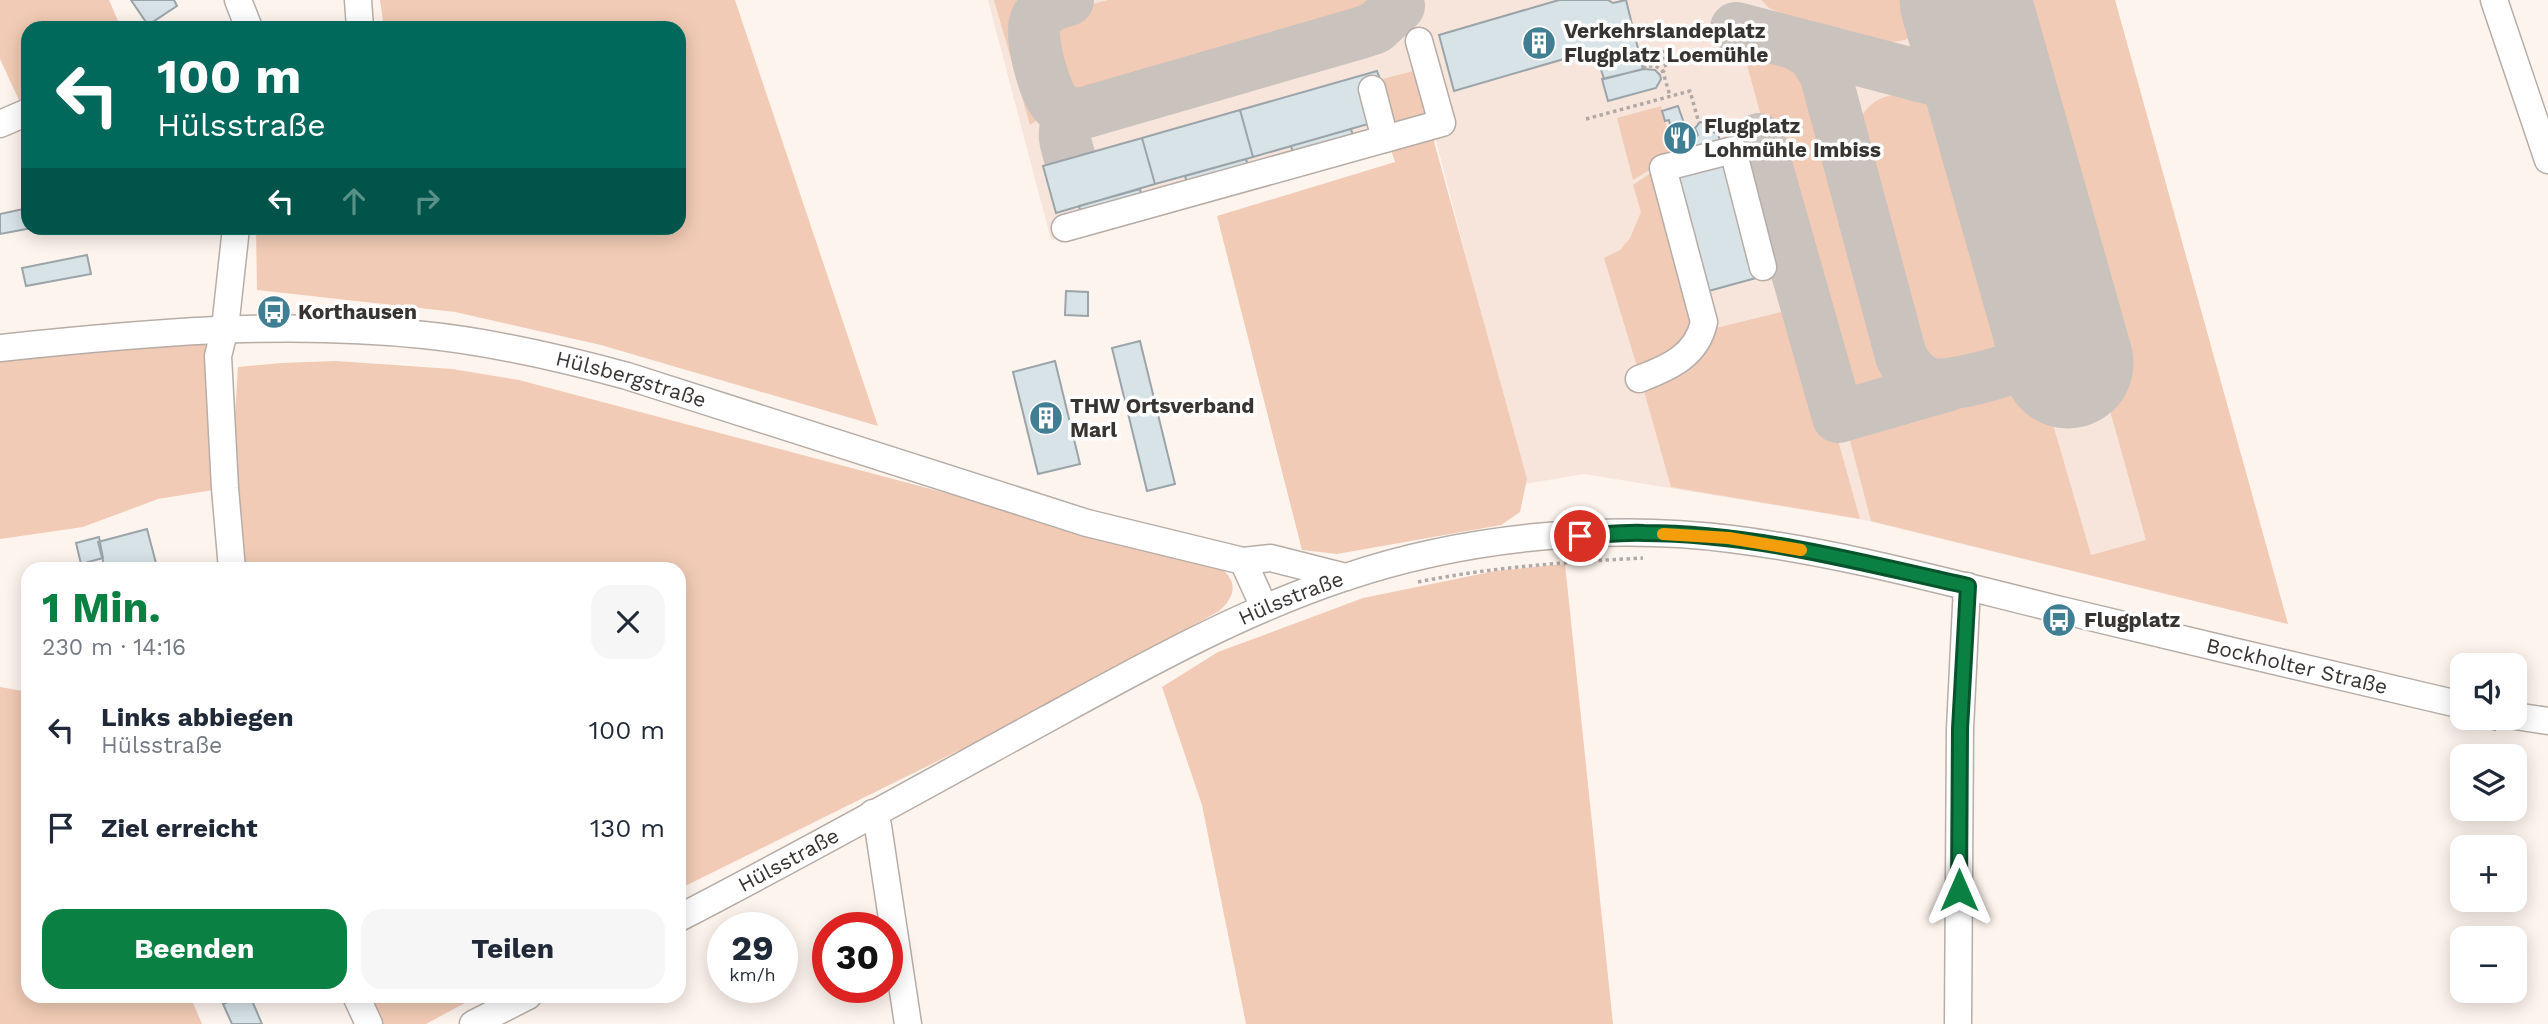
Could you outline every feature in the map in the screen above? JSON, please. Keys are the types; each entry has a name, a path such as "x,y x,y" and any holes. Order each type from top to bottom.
{"street":[{"path":"238,0 246,21"},
{"path":"358,0 360,21"},
{"path":"2494,0 2548,160"},
{"path":"1065,228 1442,123 1419,41"},
{"path":"1371,89 1385,139"},
{"path":"0,124 21,115"},
{"path":"1639,379 1681,360 1693,347 1704,322 1663,168 1733,150 1763,267"},
{"path":"231,562 218,356 225,328 235,235"},
{"name":"Hülsbergstraße","path":"0,348 225,328 360,330 426,335 559,358 627,376 1087,523 1243,561 1271,558 1346,577"},
{"name":"Hülsstraße","path":"686,914 814,848 873,813 1195,639 1264,607 1346,577 1417,557 1472,546 1557,536 1645,533 1729,538 1805,551 1968,586"},
{"path":"1243,561 1264,607"},
{"path":"1958,1024 1960,729 1968,586"},
{"name":"Bockholter Straße","path":"1968,586 2450,702"},
{"path":"2527,718 2548,721"},
{"path":"873,813 878,826 908,1024"},
{"path":"359,1003 369,1024"},
{"path":"473,1024 514,1003"}],"path":[{"path":"1662,50 1666,68 1663,72"},
{"path":"1644,69 1645,66 1653,65 1663,72 1670,96"},
{"path":"1586,119 1690,91 1699,123"},
{"path":"1409,584 1471,571 1646,557"}],"shaded area":[{"path":"0,0 109,0 118,21 21,21 21,104 0,59"},
{"path":"380,0 735,0 878,426 601,345 455,312 257,290 256,235 686,235 686,21 383,21"},
{"path":"988,0 2115,0 2288,624 1860,519 1584,474 1525,484 1435,137 1051,240"},
{"path":"994,0 1022,0 1026,12 1021,18 1019,31 1042,113 1039,119 1030,125"},
{"path":"1108,0 1380,0 1359,16 1081,95 1066,91 1057,81 1050,64 1046,44 1048,26 1051,20 1062,13"},
{"path":"1761,0 1933,0 1931,14 1922,30 1905,40 1887,43 1791,18 1769,8"},
{"path":"1996,0 2115,0 2288,624 1871,521 1848,433 1850,427 2038,373 2091,555 2146,540"},
{"path":"1744,54 1792,66 1814,83 1896,378 1890,389 1878,395 1845,403 1838,398"},
{"path":"1417,70 1431,121 1391,132 1375,81"},
{"path":"1898,94 1946,105 1955,109 1968,122 2022,309 2020,333 2012,348 1997,358 1975,366 1953,370 1935,368 1920,358 1907,339 1856,151 1857,130 1864,112 1878,100"},
{"path":"1661,106 1674,155 1633,180 1617,118"},
{"path":"1433,138 1527,479 1520,512 1501,525 1337,554 1302,550 1217,216 1395,162 1390,147"},
{"path":"1658,168 1696,331 1639,373 1604,258 1620,250 1630,238 1641,212 1633,185"},
{"path":"1797,308 1804,319 1860,519 1671,487 1642,384 1708,330"},
{"path":"225,328 225,488 158,499 83,527 0,539 0,357"},
{"path":"336,361 452,369 519,380 1214,564 1231,580 1232,592 1219,611 1051,705 686,886 686,562 239,562 233,448 238,367"},
{"path":"1565,564 1613,1024 1246,1024 1202,805 1162,687 1218,652 1363,598 1495,571"},
{"path":"0,687 21,691 21,1003 193,1003 202,1024 0,1024"},
{"path":"373,1003 465,1003 426,1024 383,1024"}],"building":[{"path":"131,0 174,0 177,6 154,21 145,21"},
{"name":"Verkehrslandeplatz Flugplatz Loemühle","path":"1559,0 1608,0 1613,3 1626,0 1643,69 1604,79 1595,50 1454,91 1439,35"},
{"path":"1644,69 1655,70 1660,75 1661,79 1656,88 1608,101 1602,79"},
{"path":"1377,71 1380,79 1375,122 1253,157 1240,110"},
{"name":"Flugplatz Lohmühle Imbiss","path":"1678,106 1692,146 1689,147 1691,154 1675,158 1668,130 1671,129 1669,120 1665,121 1662,111"},
{"path":"1240,110 1253,157 1155,184 1142,138"},
{"path":"1700,122 1708,124 1710,132 1718,133 1720,142 1694,148 1692,141 1698,135 1695,128"},
{"path":"1351,129 1354,139 1294,156 1291,146"},
{"path":"1142,138 1155,184 1056,213 1043,166"},
{"path":"1727,156 1756,278 1705,292 1669,172"},
{"path":"1246,159 1249,169 1188,186 1185,176"},
{"path":"1140,189 1142,200 1082,217 1079,206"},
{"path":"21,210 21,230 0,234 0,214"},
{"path":"87,255 91,274 26,286 22,268"},
{"path":"1066,291 1088,292 1088,316 1065,315"},
{"path":"1140,341 1175,484 1147,491 1112,348"},
{"name":"THW Ortsverband Marl","path":"1055,361 1080,464 1038,474 1013,372"},
{"path":"147,529 156,562 103,562 98,542"},
{"path":"99,537 103,558 81,562 76,543"},
{"path":"253,1003 262,1024 232,1024 223,1004"}],"taxiway":[{"path":"1068,0 1050,6 1039,15 1034,26 1034,36 1038,62 1051,97 1063,110 1079,114"},
{"path":"1070,158 1065,131 1073,116 1375,28 1399,6"},
{"path":"1918,76 1945,69 1961,55 1968,34 1967,6"},
{"path":"1736,28 1970,89 1986,100 1999,119"},
{"path":"1796,44 1813,54 1825,73 1901,356 1913,374 1922,380 1940,385 1995,374 2030,361 2043,350 2051,336 2049,295"},
{"path":"1759,139 1838,417 1949,385"}],"runway":[{"path":"1965,0 2068,363"}],"slow traffic":[{"path":"1663,534 1729,538 1801,550"}],"place":[{"name":"Verkehrslandeplatz Flugplatz Loemühle","path":"1539,43"},
{"name":"Flugplatz Lohmühle Imbiss","path":"1680,138"},
{"name":"Korthausen","path":"274,312"},
{"name":"THW Ortsverband Marl","path":"1046,418"},
{"name":"Flugplatz","path":"2059,620"}],"route":[{"path":"1580,536 1645,533 1729,538 1818,553 1968,586 1960,729 1959,890"}]}
